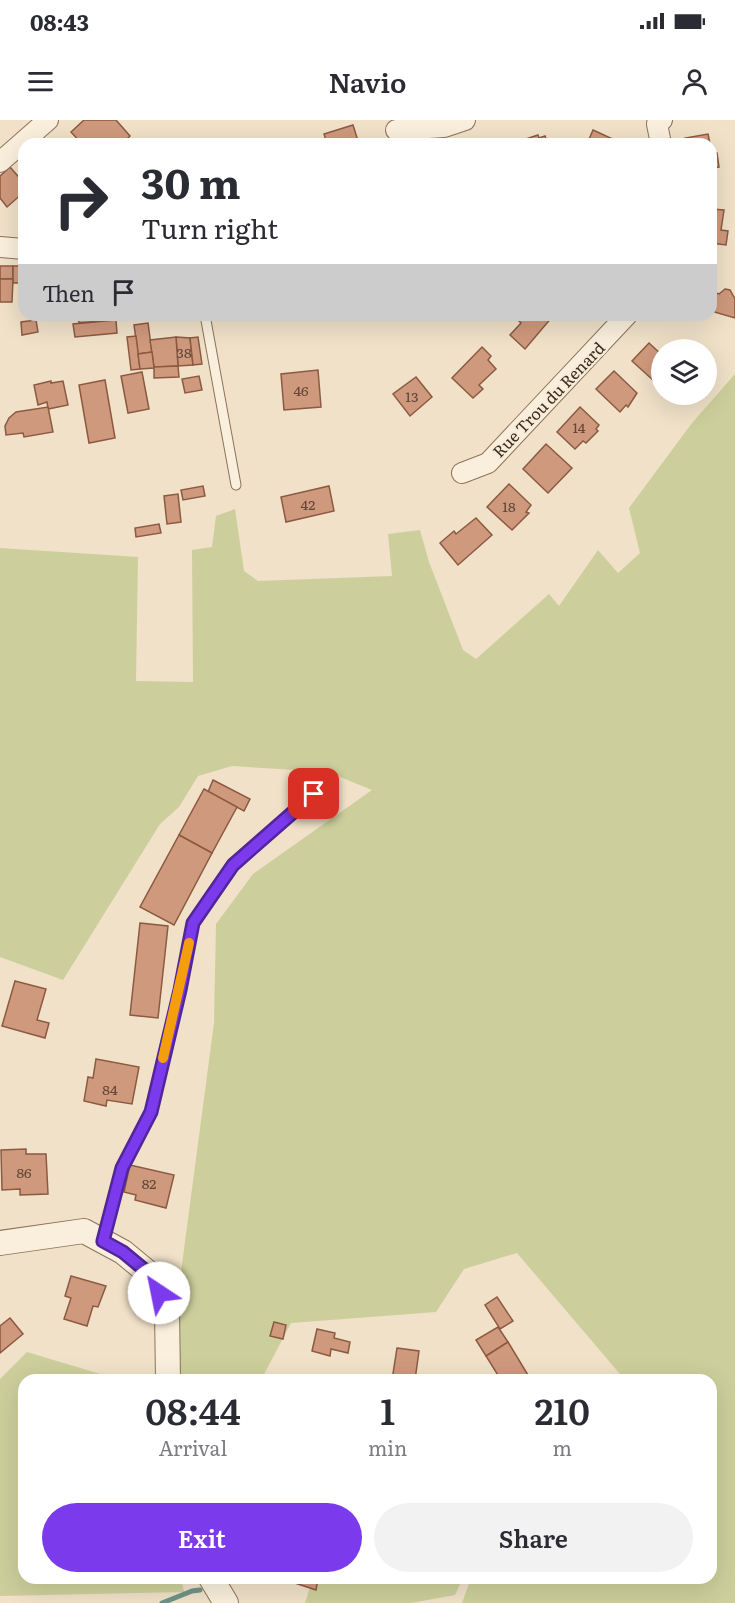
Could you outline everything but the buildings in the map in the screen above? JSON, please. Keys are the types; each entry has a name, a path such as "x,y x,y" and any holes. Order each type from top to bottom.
{"street":[{"path":"27,138 48,120"},
{"path":"396,130 444,127 465,120"},
{"path":"655,121 659,138"},
{"path":"0,162 18,146"},
{"path":"0,247 18,248"},
{"name":"Rue Trou du Renard","path":"462,474 488,463 621,321"},
{"path":"0,1243 84,1231 123,1252 152,1276 167,1310 168,1374"},
{"path":"214,1584 226,1603"}],"lane":[{"path":"206,321 236,485"},
{"path":"103,1241 122,1168 151,1112 180,990 193,923 233,865 314,794"}],"green space":[{"path":"735,374 735,1603 462,1603 469,1584 717,1584 717,1374 620,1374 517,1253 464,1269 436,1312 291,1323 264,1374 180,1374 175,1317 214,1023 216,924 253,874 372,790 328,772 232,766 198,776 179,807 160,824 63,980 0,957 0,548 138,557 136,681 193,682 192,550 212,547 216,516 235,509 244,571 258,581 392,576 388,534 420,530 429,562 463,650 476,659 549,594 559,606 598,550 618,573 640,553 629,508 692,423 708,405 717,405 717,395"},
{"path":"27,1352 100,1374 18,1374 18,1584 182,1584 184,1592 0,1596 0,1379"},
{"path":"311,1584 460,1584 455,1595 411,1603 305,1603"}],"waterway":[{"path":"162,1603 200,1590"}],"slow traffic":[{"path":"163,1058 189,943"}],"route":[{"path":"159,1293 152,1276 123,1252 103,1241 122,1168 151,1112 180,990 193,923 233,865 314,794"}]}
